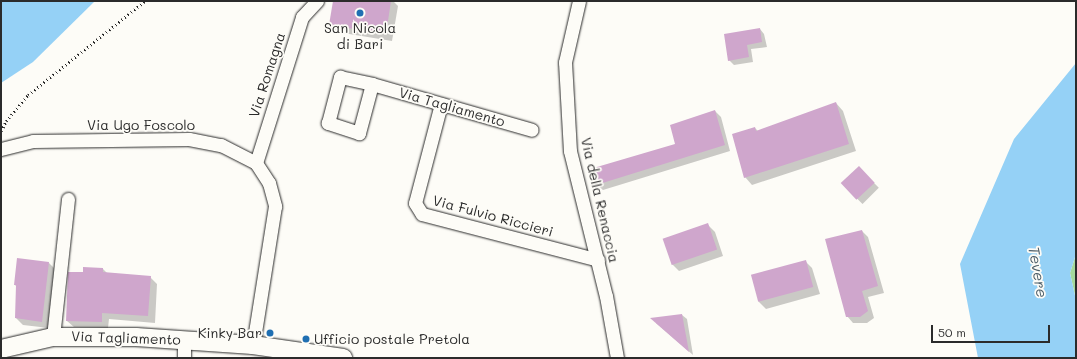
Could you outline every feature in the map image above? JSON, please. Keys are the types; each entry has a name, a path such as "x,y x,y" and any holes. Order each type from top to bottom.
{"street":[{"name":"Via Romagna","path":"256,163 302,17 316,1"},
{"name":"Via della Renaccia","path":"579,1 565,62 566,105 570,151 598,260 617,358"},
{"name":"Via Tagliamento","path":"372,84 532,130"},
{"name":"Via Fulvio Riccieri","path":"441,104 415,204 422,214 598,260"},
{"name":"Via Ugo Foscolo","path":"1,149 33,141 189,139 221,145 256,163 269,183 275,206 253,345"},
{"name":"Via Tagliamento","path":"52,337 68,199"},
{"name":"Via Tagliamento","path":"6,351 52,337 136,337 253,345 343,358"},
{"path":"184,340 184,358"}],"path":[{"path":"1,131 6,121 41,84 144,1"}],"green space":[{"path":"1076,254 1076,300 1070,273"}],"water":[{"path":"1,1 95,1 33,62 1,83"},
{"name":"Tevere","path":"1076,63 1076,254 1070,273 1076,300 1076,358 978,358 960,264 1014,139"}],"building":[{"name":"San Nicola di Bari","path":"333,1 391,1 386,34 329,25"},
{"path":"760,28 762,42 747,45 749,57 728,61 724,34"},
{"path":"836,102 849,144 744,178 732,134 755,127 756,131"},
{"path":"715,110 725,145 596,185 590,169 675,144 670,125"},
{"path":"859,166 875,183 856,200 841,183"},
{"path":"708,223 717,249 672,265 663,239"},
{"path":"862,230 878,286 862,291 868,311 860,317 846,317 825,239"},
{"path":"17,258 49,262 42,322 15,318 16,285 14,285"},
{"path":"806,260 813,287 758,302 751,275"},
{"path":"83,267 103,268 103,272 151,276 148,316 102,313 102,322 66,321 68,272 83,272"},
{"path":"682,314 689,352 650,318"}],"place":[{"name":"San Nicola di Bari","path":"360,13"},
{"name":"Kinky Bar","path":"270,333"},
{"name":"Ufficio postale Pretola","path":"306,339"}]}
